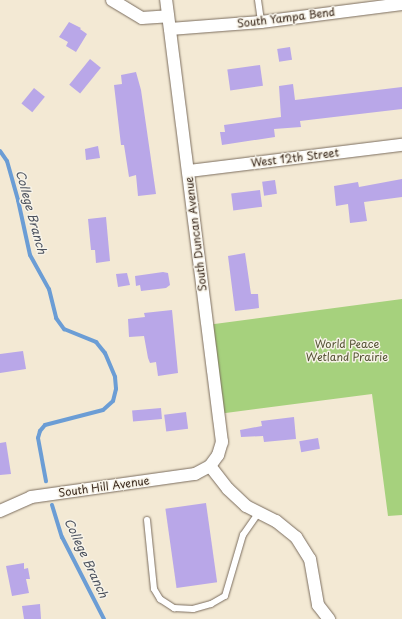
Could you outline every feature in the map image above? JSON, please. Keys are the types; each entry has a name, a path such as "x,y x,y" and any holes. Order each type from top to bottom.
{"street":[{"path":"112,0 142,18 168,16"},
{"name":"South Duncan Avenue","path":"166,0 189,171 222,442 218,455 210,466"},
{"name":"South Yampa Bend","path":"170,29 261,22 402,4"},
{"name":"West 12th Street","path":"189,171 402,145"},
{"path":"210,466 228,489 246,506 276,521 296,537 310,559 318,605 329,619"},
{"name":"South Hill Avenue","path":"0,510 31,497 195,474 210,466"}],"lane":[{"path":"258,0 261,22"},
{"path":"146,520 154,589 160,599 174,608 192,610 211,604 224,596 243,535 259,512"}],"green space":[{"name":"World Peace Wetland Prairie","path":"402,299 402,515 388,516 372,394 218,414 207,325"}],"building":[{"path":"69,22 81,28 80,29 87,34 76,52 66,46 68,42 59,37"},
{"path":"290,47 292,60 279,62 277,49"},
{"path":"90,59 101,68 80,93 69,85"},
{"path":"260,65 263,86 230,90 227,70"},
{"path":"136,72 141,90 156,194 138,196 136,175 129,177 124,145 121,145 114,85 122,84 121,75"},
{"path":"293,84 295,100 402,87 402,109 300,121 301,127 274,129 275,137 222,145 220,132 225,132 224,125 281,117 279,86"},
{"path":"34,88 45,97 32,112 21,104"},
{"path":"98,146 100,158 86,160 85,149"},
{"path":"402,179 402,197 364,202 367,221 350,223 348,204 336,206 334,186 358,182 359,187"},
{"path":"275,180 277,194 264,196 262,182"},
{"path":"260,190 262,207 233,210 231,194"},
{"path":"106,217 110,261 96,263 95,250 91,250 88,219"},
{"path":"245,253 251,294 258,294 259,308 235,311 228,256"},
{"path":"163,272 168,273 170,285 166,288 141,291 140,285 136,286 135,276"},
{"path":"127,273 130,285 118,287 116,274"},
{"path":"172,310 178,373 158,376 156,362 150,363 148,358 144,336 129,337 128,319 145,317 144,313"},
{"path":"23,351 26,369 0,373 0,354"},
{"path":"161,408 162,419 133,421 132,411"},
{"path":"186,412 188,429 166,432 164,415"},
{"path":"294,417 296,439 264,442 263,436 241,437 240,430 262,426 261,421"},
{"path":"318,438 320,449 301,452 299,441"},
{"path":"6,442 11,474 0,475 0,443"},
{"path":"206,503 217,582 177,588 165,509"},
{"path":"24,563 24,569 28,568 30,579 26,579 29,593 12,596 6,566"},
{"path":"40,604 41,619 24,619 22,606"}],"waterway":[{"name":"College Branch","path":"0,151 7,161 18,200 30,255 49,289 56,318 64,329 96,342 105,353 115,377 116,389 113,401 103,410 45,425 40,431 38,438 46,481"},
{"name":"College Branch","path":"52,505 62,537 104,619"}]}
